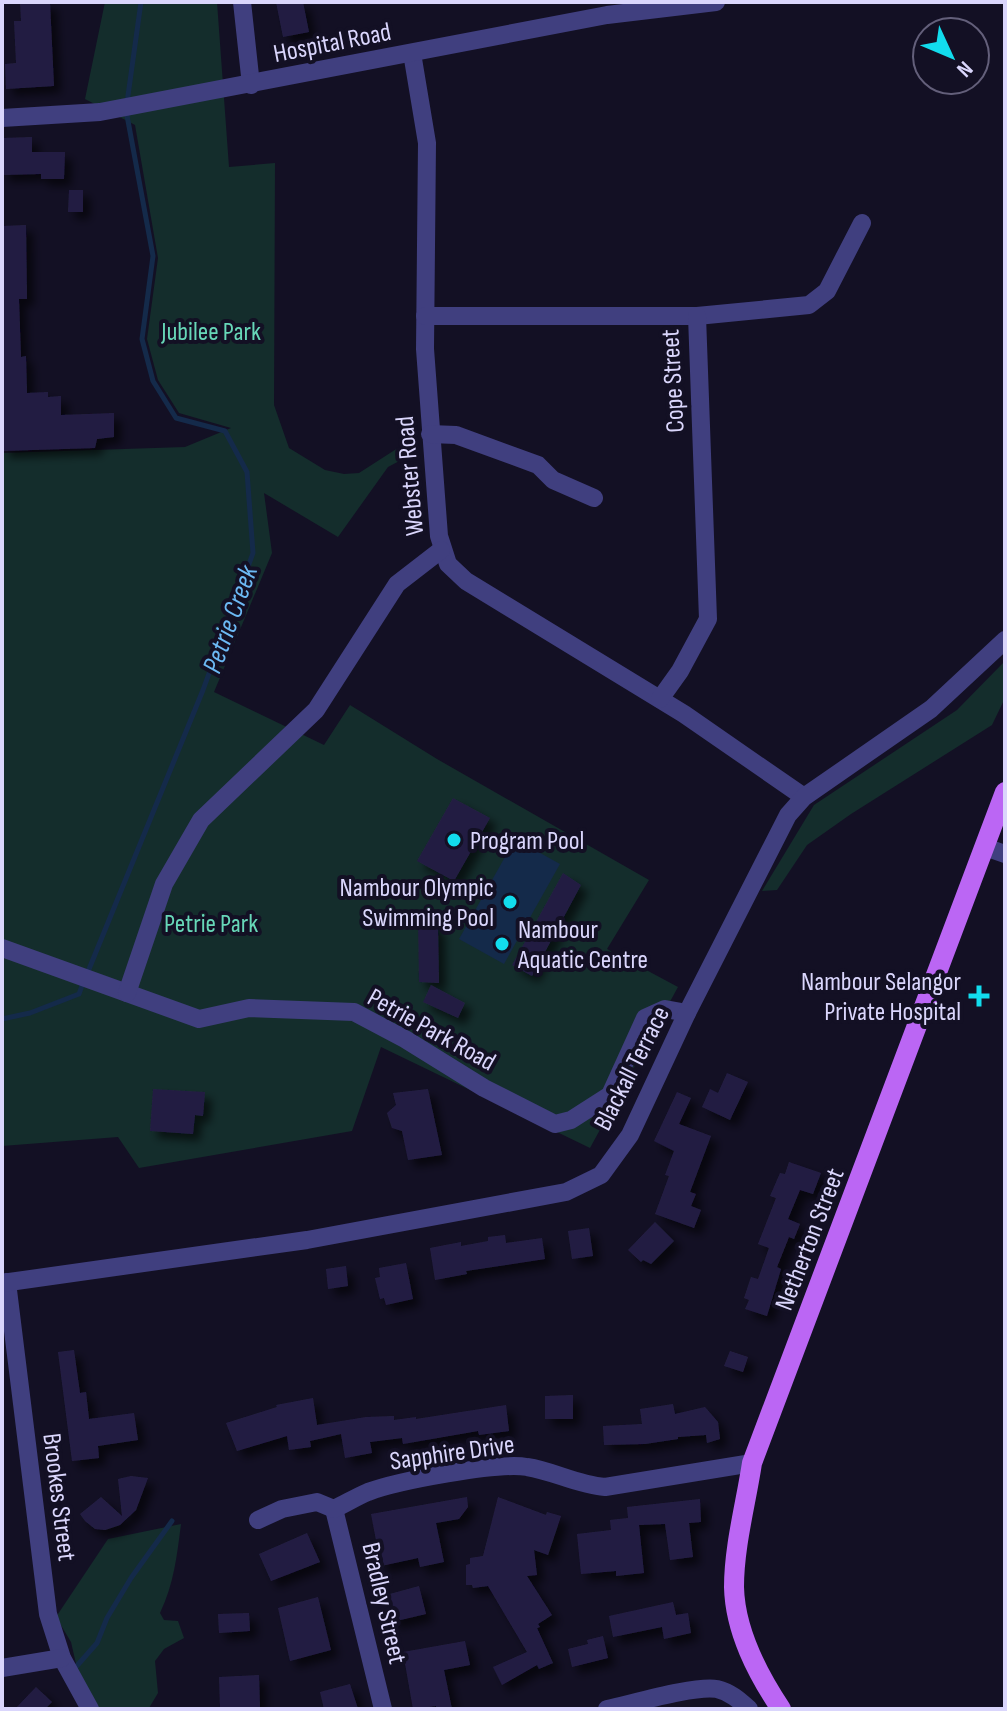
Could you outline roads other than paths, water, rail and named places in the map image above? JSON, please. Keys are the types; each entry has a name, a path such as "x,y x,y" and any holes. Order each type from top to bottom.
{"main road":[{"name":"Netherton Street","path":"781,1709 757,1668 737,1615 736,1562 752,1463 1005,792"}],"street":[{"path":"242,2 251,85"},
{"name":"Hospital Road","path":"2,118 100,112 607,15 716,2"},
{"name":"Webster Road","path":"412,53 427,143 425,316 430,434 441,550 448,564 466,581 660,699 804,797"},
{"path":"697,316 809,305 827,291 862,223"},
{"name":"Cope Street","path":"425,316 697,316 708,619 680,671 660,699"},
{"path":"430,434 456,435 538,465 553,480 594,498"},
{"path":"120,991 164,884 201,820 316,710 397,584 441,550"},
{"name":"Blackall Terrace","path":"4,1283 307,1240 566,1192 601,1175 630,1135 687,1013 788,815 804,797 931,709 1005,640"},
{"path":"985,847 1005,854"},
{"name":"Petrie Park Road","path":"2,948 199,1019 249,1008 354,1012 405,1039 484,1088 555,1124 571,1120 610,1095 645,1018 665,1009 687,1013"},
{"name":"Brookes Street","path":"4,1283 48,1614 62,1658 90,1709"},
{"name":"Sapphire Drive","path":"258,1520 282,1509 317,1502 334,1509 366,1493 395,1484 502,1466 524,1466 551,1472 586,1486 605,1487 752,1463"},
{"name":"Bradley Street","path":"334,1509 383,1709"},
{"path":"2,1668 62,1658"},
{"path":"607,1709 662,1696 715,1689 736,1697 749,1709"}],"water":[{"name":"Nambour Olympic Swimming Pool","path":"515,839 560,864 504,964 459,939"}],"waterway":[{"name":"Petrie Creek","path":"87,974 203,690 253,553 247,472 225,431 176,418 153,381 142,339 153,256 126,110 141,2"},
{"name":"Petrie Creek","path":"2,1019 30,1013 79,994 83,983"},
{"path":"75,1668 97,1643 107,1618 131,1578 172,1521"}],"place":[{"name":"Program Pool","path":"454,840"},
{"name":"Nambour Olympic Swimming Pool","path":"510,902"},
{"name":"Nambour Aquatic Centre","path":"502,944"},
{"name":"Nambour Selangor Private Hospital","path":"979,996"}],"park label":[{"name":"Jubilee Park","path":"211,331"},
{"name":"Petrie Park","path":"211,923"}]}
